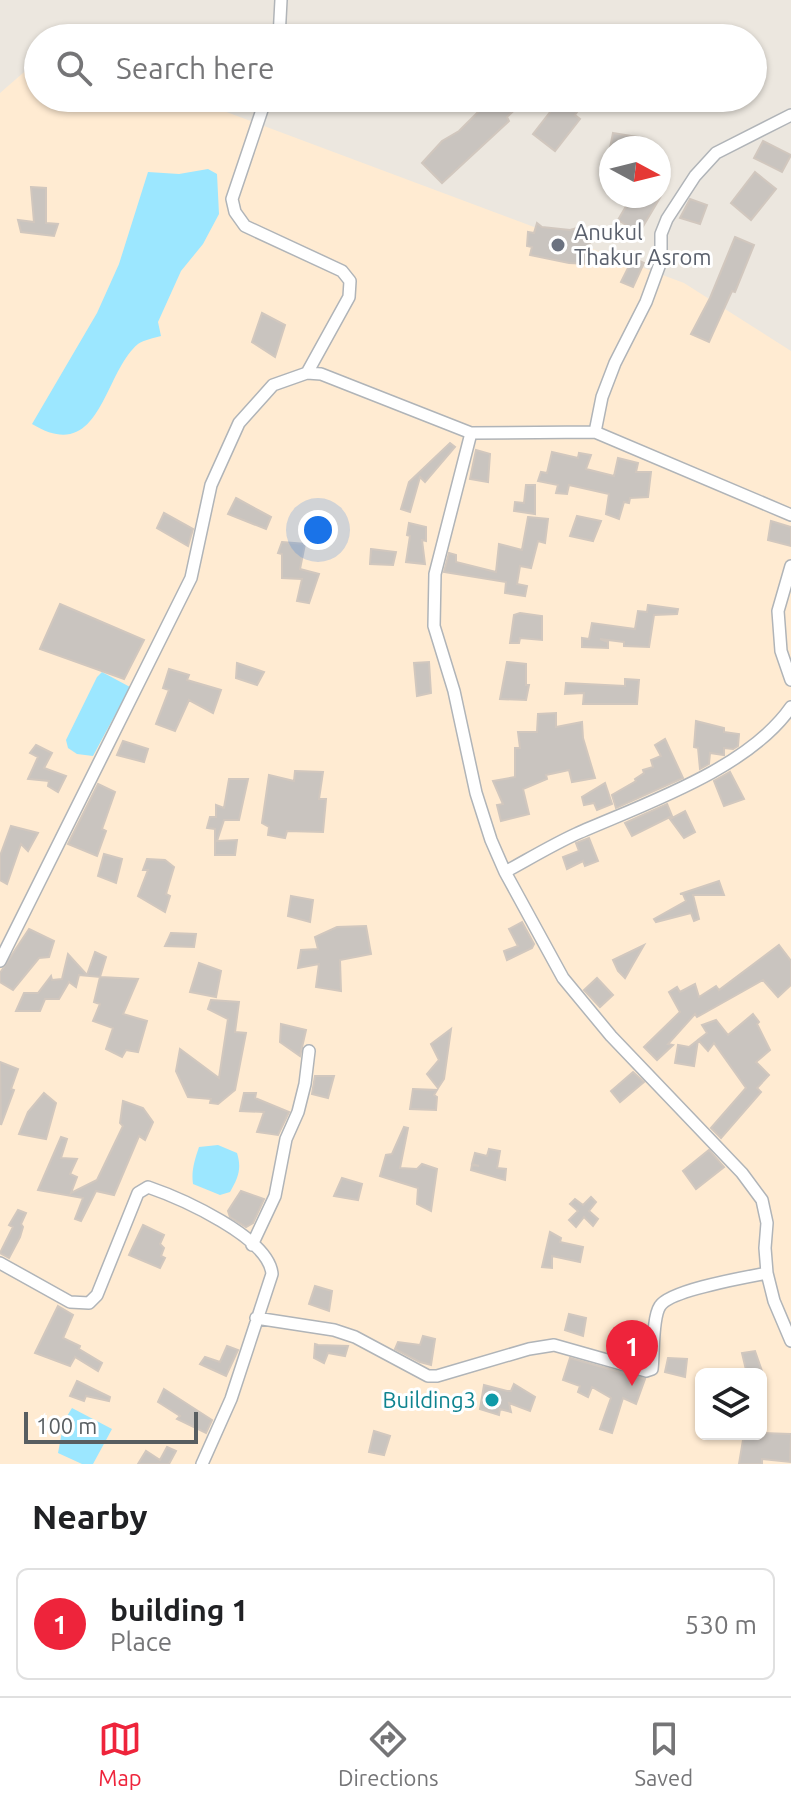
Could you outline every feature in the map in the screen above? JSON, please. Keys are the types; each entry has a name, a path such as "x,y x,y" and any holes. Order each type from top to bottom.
{"street":[{"path":"280,24 281,0"},
{"path":"261,112 232,199 235,212 245,226 342,271 350,281 349,297 307,373"},
{"path":"595,432 602,397 615,363 646,302 661,261 661,234 667,219 695,176 716,153 791,115"},
{"path":"0,961 191,578 211,485 239,423 273,385 307,373 321,374 471,433 595,432 791,515"},
{"path":"471,433 435,574 434,626 454,691 476,793 491,840 563,978 611,1036 742,1173 762,1200 767,1223 767,1273 774,1301 791,1341"},
{"path":"791,566 778,611 781,651 791,680"},
{"path":"505,872 572,836 716,769 767,735 791,707"},
{"path":"252,1245 275,1196 286,1139 298,1112 305,1084 309,1051"},
{"path":"0,1263 70,1302 89,1303 97,1295 138,1193 148,1187 188,1203 222,1222 268,1259 272,1274 231,1399 202,1464"},
{"path":"256,1318 334,1330 355,1337 428,1376 554,1345 646,1371 652,1369 657,1316 659,1307 666,1301 712,1284 767,1273"}],"shaded area":[{"path":"24,72 24,112 226,112 684,283 791,351 791,1464 0,1464 0,93"}],"water":[{"path":"208,169 217,174 219,214 203,244 181,271 158,322 161,336 138,344 126,357 98,411 87,425 73,433 55,434 32,424 97,313 119,264 148,172 179,174"},
{"path":"102,672 130,687 93,756 77,754 68,748 66,740"},
{"path":"218,1145 237,1153 239,1164 230,1192 220,1195 193,1184 199,1147"},
{"path":"72,1408 112,1429 93,1464 82,1464 58,1453 64,1421"}],"building":[{"path":"478,112 512,112 507,117 509,121 442,183 422,163 442,141 459,131"},
{"path":"550,112 577,112 575,115 580,119 555,151 533,134"},
{"path":"763,141 791,155 782,172 754,158"},
{"path":"755,172 776,189 751,220 731,203"},
{"path":"31,187 46,188 46,223 58,224 54,236 21,232 18,220 34,222"},
{"path":"690,199 707,205 700,224 680,218"},
{"path":"625,208 654,208 639,233 618,220"},
{"name":"Anukul Thakur Asrom","path":"537,223 542,227 570,230 584,226 591,238 589,264 530,255 532,247 527,246 528,232 534,233"},
{"path":"735,237 754,245 735,292 732,291 709,342 691,334 710,298"},
{"path":"633,258 644,263 633,287 621,282"},
{"path":"262,313 285,325 275,357 252,342"},
{"path":"450,443 455,447 425,482 420,477 410,512 401,509 409,482"},
{"path":"476,450 490,454 488,482 470,479"},
{"path":"552,452 578,458 579,453 591,455 586,469 614,476 618,458 638,463 636,472 651,472 648,497 630,498 629,503 624,502 619,519 606,514 609,494 569,485 567,494 556,493 558,485 538,481 541,472 547,473"},
{"path":"526,485 535,485 535,514 514,511 515,502 524,503"},
{"path":"236,498 271,517 266,529 228,514"},
{"path":"164,513 193,529 188,546 157,528"},
{"path":"577,516 601,521 593,541 570,536"},
{"path":"528,517 548,519 545,543 538,541 531,568 520,566 517,584 527,586 525,596 505,593 506,582 444,572 449,553 456,555 456,562 496,572 499,544 522,550"},
{"path":"771,521 791,527 791,546 768,540"},
{"path":"409,523 426,527 426,541 422,540 425,564 406,562"},
{"path":"282,542 305,544 300,569 319,574 309,603 297,601 302,579 282,578 282,554 278,553"},
{"path":"371,549 396,552 393,565 370,564"},
{"path":"60,604 144,640 124,679 40,649"},
{"path":"648,605 678,609 677,614 654,615 649,647 624,646 624,642 600,639 608,642 608,648 582,647 582,638 589,639 592,623 635,629 638,611 647,612"},
{"path":"514,615 542,616 542,640 520,638 519,643 510,643"},
{"path":"429,662 431,693 417,696 414,663"},
{"path":"507,662 526,664 526,685 529,685 526,700 500,699"},
{"path":"237,663 264,672 257,685 236,678"},
{"path":"169,669 189,675 187,680 221,690 213,713 189,700 175,731 156,724 169,690 163,688"},
{"path":"625,679 639,680 637,704 583,704 584,693 565,694 566,683 625,686"},
{"path":"556,713 556,727 582,722 583,738 595,778 572,782 569,770 546,775 547,779 523,789 529,814 501,821 497,805 503,804 493,781 515,777 515,748 520,748 518,732 537,732 538,714"},
{"path":"696,721 724,728 724,732 739,734 738,746 724,748 724,755 710,753 709,764 700,769 698,748 694,747"},
{"path":"665,739 683,778 616,808 612,795 636,781 644,773 643,770 653,767 651,760 661,756 655,745"},
{"path":"123,741 148,749 144,762 117,755"},
{"path":"36,745 52,753 44,768 66,776 58,792 48,786 49,781 28,779 38,757 30,753"},
{"path":"295,771 323,772 319,799 326,799 323,832 287,831 285,838 268,835 269,827 262,823 269,775 294,781"},
{"path":"730,772 744,799 724,806 714,781"},
{"path":"229,779 248,779 239,820 224,820 217,841 237,840 235,855 215,855 215,829 207,828 210,817 216,817 216,805 224,808"},
{"path":"605,783 612,804 597,810 594,803 584,805 582,797"},
{"path":"98,784 115,792 102,829 106,831 97,856 68,844"},
{"path":"667,804 672,816 632,836 625,823"},
{"path":"685,811 695,832 684,838 670,819"},
{"path":"11,826 38,833 28,851 21,844 7,884 0,880 0,856"},
{"path":"589,838 598,861 585,866 583,861 567,869 563,857 579,851 576,843"},
{"path":"104,854 122,859 116,883 98,876"},
{"path":"147,859 165,860 174,867 166,894 170,896 165,912 138,896 148,870 143,870"},
{"path":"719,881 724,895 693,895 699,919 694,921 691,913 656,922 654,919 686,901 680,894"},
{"path":"291,896 313,900 310,922 288,916"},
{"path":"522,922 534,944 532,948 507,960 504,951 518,946 509,929"},
{"path":"366,926 371,954 340,960 341,991 316,987 319,964 298,968 301,950 318,949 315,937 337,927"},
{"path":"29,929 54,941 49,957 39,958 13,990 0,982 0,973"},
{"path":"171,933 196,934 194,947 165,946"},
{"path":"644,945 625,978 613,960"},
{"path":"779,945 791,961 791,985 778,997 763,980 697,1017 695,1014 668,1044 673,1045 657,1060 644,1047 680,1012 669,992 677,987 680,992 695,984 699,997 716,986 719,990"},
{"path":"95,952 106,957 100,977 79,975 76,987 69,982 59,999 45,999 40,1011 16,1011 24,993 38,993 51,976 52,980 62,979 68,954 87,975"},
{"path":"199,963 221,971 216,997 190,992"},
{"path":"100,977 138,979 123,1014 147,1021 138,1052 126,1050 122,1057 106,1049 113,1028 93,1021 100,1004 94,1002"},
{"path":"597,978 613,995 600,1007 584,990"},
{"path":"211,1000 239,1002 235,1032 246,1033 235,1090 218,1104 210,1103 211,1099 188,1097 176,1071 180,1049 219,1078 228,1019 208,1009"},
{"path":"753,1014 770,1050 756,1062 769,1075 757,1088 761,1092 721,1138 711,1128 746,1088 714,1043 708,1051 698,1040 707,1033 702,1025 716,1020 728,1035"},
{"path":"281,1024 306,1030 300,1056 280,1042"},
{"path":"451,1029 444,1079 438,1088 427,1074 439,1060 431,1044"},
{"path":"698,1040 694,1066 675,1063 678,1045 689,1047"},
{"path":"0,1062 18,1069 1,1125"},
{"path":"633,1072 644,1082 620,1102 611,1091"},
{"path":"315,1076 334,1076 328,1098 312,1094"},
{"path":"413,1089 437,1090 434,1095 437,1097 436,1110 410,1109"},
{"path":"44,1093 56,1103 46,1139 19,1134 28,1112"},
{"path":"244,1093 256,1093 255,1098 289,1112 278,1135 257,1132 264,1112 240,1111"},
{"path":"123,1101 143,1108 153,1122 145,1140 139,1136 114,1195 96,1191 81,1221 75,1219 83,1198 38,1190 61,1137 67,1139 61,1158 77,1159 70,1174 77,1177 71,1193 97,1180 123,1126 120,1123"},
{"path":"404,1127 408,1128 400,1168 417,1169 422,1164 437,1169 431,1211 417,1204 418,1188 380,1176 386,1155 392,1154"},
{"path":"489,1149 500,1151 497,1168 506,1169 505,1180 471,1170 472,1165 479,1166 472,1164 475,1153 487,1156"},
{"path":"709,1150 724,1167 696,1189 683,1171"},
{"path":"342,1178 362,1184 358,1200 334,1196"},
{"path":"241,1191 264,1199 253,1223 246,1227 230,1217 228,1211"},
{"path":"591,1197 596,1202 589,1211 598,1219 593,1226 584,1217 576,1227 569,1220 578,1211 570,1204 575,1199 583,1205"},
{"path":"18,1210 26,1213 20,1237 9,1258 0,1253 13,1227 9,1225"},
{"path":"143,1225 164,1235 160,1244 164,1248 161,1256 165,1258 160,1268 129,1255"},
{"path":"550,1232 561,1238 560,1242 583,1247 580,1262 552,1256 552,1268 542,1267"},
{"path":"315,1286 332,1291 329,1311 309,1304"},
{"path":"58,1306 73,1315 63,1338 80,1346 79,1349 102,1363 98,1371 75,1357 70,1366 35,1353"},
{"path":"569,1314 586,1318 583,1336 565,1330"},
{"path":"423,1336 435,1339 431,1365 395,1349 398,1342 420,1345"},
{"path":"315,1344 348,1346 345,1356 328,1353 324,1363 314,1358"},
{"path":"227,1346 238,1350 226,1376 200,1364 205,1357 220,1362"},
{"path":"755,1351 761,1368 746,1368 742,1353"},
{"path":"570,1358 645,1379 636,1404 623,1398 612,1433 600,1429 611,1398 592,1387 588,1397 578,1392 580,1386 563,1380"},
{"path":"668,1358 687,1359 685,1377 665,1372"},
{"path":"77,1381 110,1397 109,1401 86,1396 84,1401 70,1396"},
{"path":"514,1384 535,1397 530,1411 509,1403 511,1412 500,1409 499,1415 480,1409 484,1385 511,1391"},
{"path":"164,1389 212,1420 206,1433 177,1419 180,1416 158,1402"},
{"path":"374,1431 390,1436 384,1455 369,1452"},
{"path":"767,1433 791,1434 790,1462 762,1459 762,1464 739,1464 743,1440 767,1440"},
{"path":"167,1447 176,1451 169,1464 138,1464 146,1451 160,1460"}],"place":[{"name":"Anukul Thakur Asrom","path":"558,245"},
{"name":"building 1","path":"632,1386"},
{"name":"Building3","path":"492,1400"}]}
